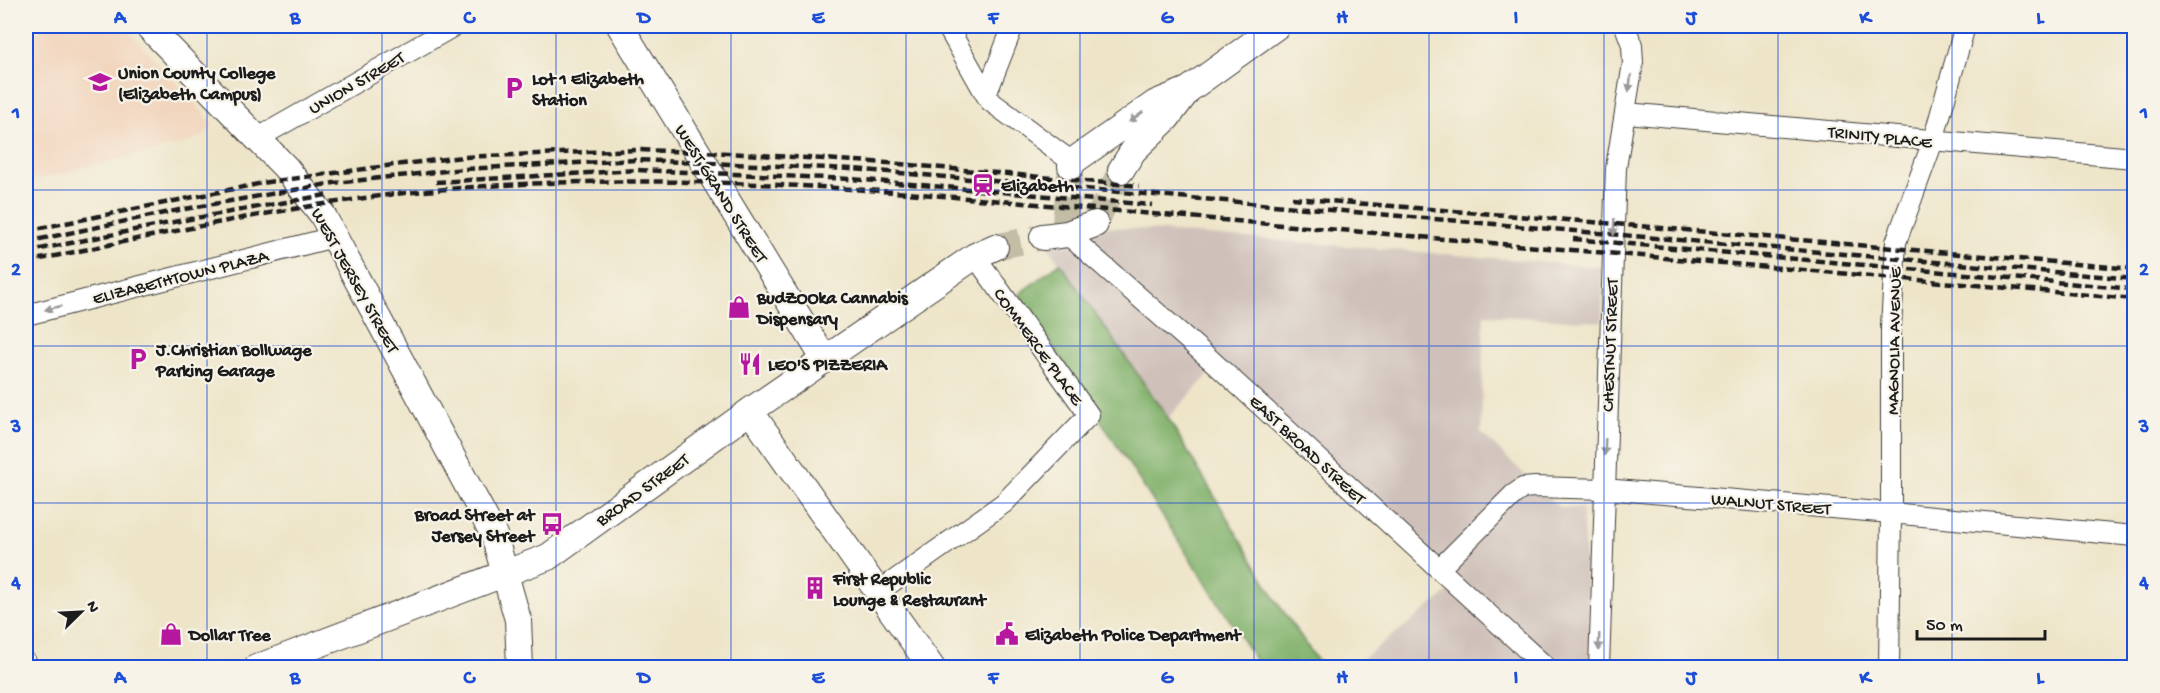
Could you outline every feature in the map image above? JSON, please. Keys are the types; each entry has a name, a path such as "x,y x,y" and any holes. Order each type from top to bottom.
{"street":[{"name":"WEST JERSEY STREET","path":"148,26 286,168 322,214 494,535 518,620 520,668"},
{"name":"UNION STREET","path":"258,138 454,26"},
{"name":"WEST GRAND STREET","path":"620,26 825,360"},
{"path":"947,26 990,101 1072,164 1156,103 1188,90 1277,26"},
{"path":"986,95 1013,26"},
{"name":"CHESTNUT STREET","path":"1599,668 1616,168 1633,63 1632,45 1625,26"},
{"name":"MAGNOLIA AVENUE","path":"1888,668 1891,327 1896,242 1933,141 1965,26"},
{"path":"1121,170 1133,151 1167,118 1188,90"},
{"name":"TRINITY PLACE","path":"1626,112 2134,158"},
{"path":"1058,231 1095,224"},
{"name":"EAST BROAD STREET","path":"1058,231 1211,360 1547,668"},
{"name":"ELIZABETHTOWN PLAZA","path":"26,315 334,237"},
{"name":"BROAD STREET","path":"256,668 548,557 750,411 985,252"},
{"name":"COMMERCE PLACE","path":"878,592 1004,502 1089,415 985,252"},
{"path":"750,411 932,668"},
{"name":"WALNUT STREET","path":"1439,570 1513,495 1523,488 1535,487 1604,489 2134,536"},
{"path":"26,662 28,668"}],"shaded area":[{"name":"Union County College (Elizabeth Campus)","path":"46,26 124,26 214,125 203,136 187,143 26,182 26,40"},
{"path":"1076,224 1603,267 1602,322 1484,315 1481,433 1560,508 1582,508 1592,667 1352,667 1458,585 1216,367 1168,418 1047,245"}],"green space":[{"path":"1060,263 1168,418 1279,605 1322,667 1260,667 1019,294"}],"tunnel":[{"path":"1065,223 1071,166"},
{"path":"1095,224 1121,170"},
{"path":"995,247 1043,237"}],"railway":[{"path":"26,231 268,182 462,157 637,150 728,153 888,163 1139,186"},
{"path":"26,242 179,210 334,183 464,169 637,160 853,169 2134,279"},
{"path":"436,182 638,170 852,179 1152,205"},
{"path":"26,262 256,216 396,194 523,184 716,183 908,193 2134,299"},
{"path":"26,252 179,221 326,195"},
{"path":"1292,198 2134,269"},
{"path":"1573,239 2134,289"}],"place":[{"name":"Union County College (Elizabeth Campus)","path":"100,82"},
{"name":"Lot 1 Elizabeth Station","path":"514,88"},
{"name":"Elizabeth","path":"983,185"},
{"name":"BudZOOka Cannabis Dispensary","path":"739,307"},
{"name":"J.Christian Bollwage Parking Garage","path":"138,359"},
{"name":"LEO'S PIZZERIA","path":"750,364"},
{"name":"Broad Street at Jersey Street","path":"552,524"},
{"name":"First Republic Lounge & Restaurant","path":"815,588"},
{"name":"Dollar Tree","path":"171,634"},
{"name":"Elizabeth Police Department","path":"1007,634"}]}
